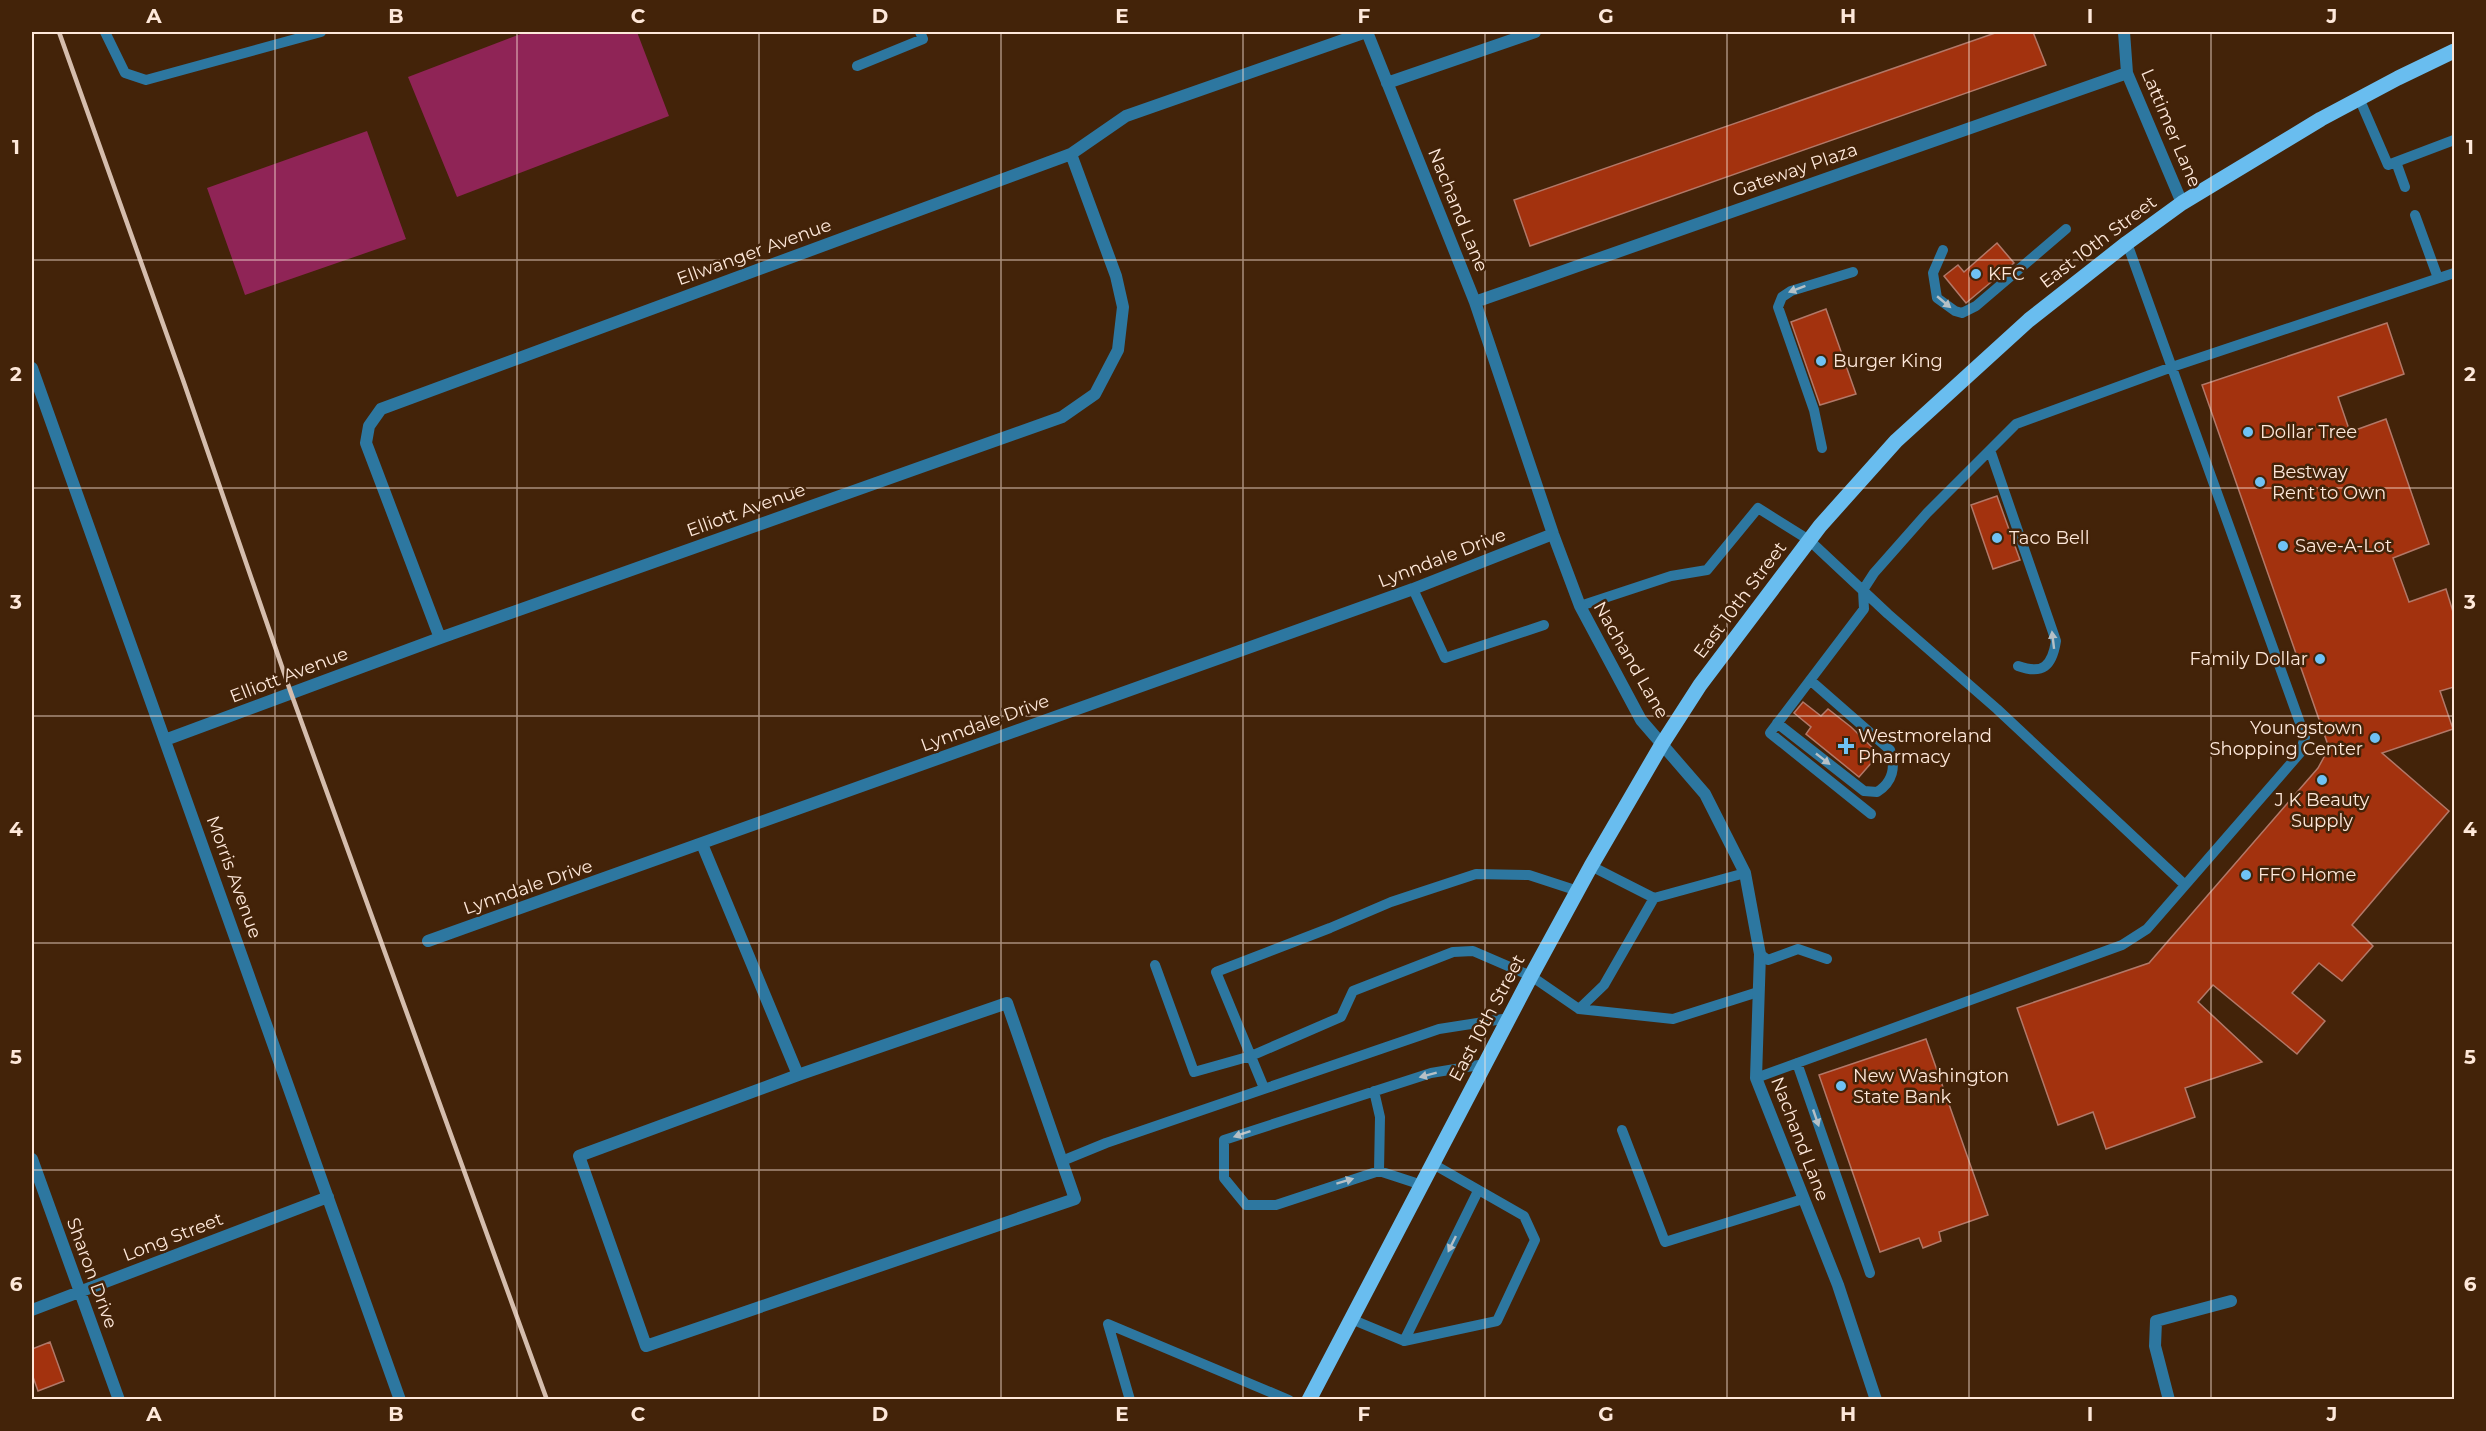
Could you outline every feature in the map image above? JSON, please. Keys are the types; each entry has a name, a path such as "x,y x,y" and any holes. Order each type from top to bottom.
{"main road":[{"name":"East 10th Street","path":"1310,1400 1531,976 1591,866 1662,744 1700,685 1809,540 1896,441 2029,320 2127,243 2182,203 2359,98 2454,51"}],"street":[{"name":"Nachand Lane","path":"1366,32 1475,302 1553,534 1580,606 1641,720 1705,794 1745,873 1760,954 1756,1078 1838,1286 1876,1400"},
{"name":"Ellwanger Avenue","path":"440,638 366,443 369,426 381,409 1071,154 1126,117 1366,32"},
{"path":"1387,83 1535,32"},
{"name":"Lattimer Lane","path":"2124,32 2127,73 2182,203"},
{"name":"Gateway Plaza","path":"1475,302 2127,73"},
{"name":"Elliott Avenue","path":"165,740 440,638 1062,417 1095,394 1118,350 1123,307 1116,276 1071,154"},
{"name":"Morris Avenue","path":"32,368 400,1400"},
{"name":"Lynndale Drive","path":"428,941 1413,589 1553,534"},
{"path":"702,844 798,1075"},
{"path":"1007,1003 1062,1161 1075,1199 646,1346 579,1156 798,1075 1007,1003"},
{"name":"Sharon Drive","path":"32,1159 119,1400"},
{"name":"Long Street","path":"32,1310 328,1197"},
{"path":"2169,1400 2155,1346 2156,1321 2231,1301"}],"lane":[{"path":"105,32 125,73 146,80 321,32"},
{"path":"857,66 923,39 920,32"},
{"path":"2359,98 2388,165 2454,140"},
{"path":"2396,162 2405,187"},
{"path":"2415,215 2438,278"},
{"path":"1943,250 1934,273 1937,298 1955,311 1962,313 1976,306 2066,229"},
{"path":"1756,1078 2122,945 2146,929 2300,753 2305,737 2127,243"},
{"path":"1822,448 1814,410 1778,307 1782,297 1791,291 1853,272"},
{"path":"1871,814 1770,732 1864,609 1863,590 1927,513 2016,424 2172,367 2454,273"},
{"path":"1990,450 2056,641 2053,657 2038,670 2018,666"},
{"path":"1580,606 1671,576 1707,570 1758,508 1809,540 1996,709 2185,885"},
{"path":"1413,589 1445,658 1544,625"},
{"path":"1777,723 1864,791 1877,792 1890,780 1894,762 1890,750 1810,680"},
{"path":"1591,866 1654,898 1745,873"},
{"path":"1264,1088 1216,972 1390,902 1476,874 1529,875 1578,891"},
{"path":"1579,1009 1604,985 1654,898"},
{"path":"1760,954 1768,960 1798,949 1827,959"},
{"path":"1155,964 1194,1072 1251,1056 1341,1017 1353,991 1453,952 1473,951 1531,976 1579,1009 1673,1019 1758,993"},
{"path":"1062,1161 1106,1143 1439,1029 1509,1018"},
{"path":"1797,1063 1870,1273"},
{"path":"1422,1185 1379,1171 1276,1205 1246,1205 1224,1178 1224,1140 1431,1073 1485,1064"},
{"path":"1374,1091 1380,1117 1379,1171"},
{"path":"1622,1130 1665,1242 1803,1198"},
{"path":"1351,1319 1404,1341 1497,1321 1535,1240 1524,1216 1433,1164"},
{"path":"1404,1341 1478,1191"},
{"path":"1130,1400 1108,1324 1289,1400"}],"shaded area":[{"path":"526,32 637,32 669,116 457,197 408,77"},
{"path":"367,131 406,239 245,295 207,188"}],"building":[{"path":"1998,32 2033,32 2046,65 1530,246 1514,200"},
{"name":"KFC","path":"1997,243 2014,263 1966,303 1944,276 1958,265 1964,272"},
{"name":"Burger King","path":"1826,309 1856,394 1820,405 1791,322"},
{"name":"Youngstown Shopping Center","path":"2387,323 2404,374 2338,397 2350,432 2386,419 2429,544 2393,558 2409,602 2446,589 2454,615 2454,687 2440,691 2453,729 2382,753 2449,811 2352,925 2373,946 2342,981 2319,963 2292,993 2325,1021 2297,1054 2213,985 2198,1002 2262,1062 2185,1088 2195,1117 2106,1149 2093,1112 2058,1125 2017,1008 2149,963 2318,768 2329,748 2202,385"},
{"name":"Taco Bell","path":"1997,496 2020,560 1993,569 1971,505"},
{"name":"Westmoreland Pharmacy","path":"1803,702 1821,716 1828,709 1879,754 1859,777 1806,734 1811,727 1794,713"},
{"path":"1926,1039 1988,1215 1939,1232 1941,1241 1923,1248 1919,1238 1880,1252 1819,1075"},
{"path":"50,1342 64,1381 38,1391 32,1374 32,1349"}],"railway":[{"path":"59,32 291,693 547,1400"}],"place":[{"name":"KFC","path":"1976,274"},
{"name":"Burger King","path":"1821,361"},
{"name":"Dollar Tree","path":"2248,432"},
{"name":"Bestway Rent to Own","path":"2260,482"},
{"name":"Taco Bell","path":"1997,538"},
{"name":"Save-A-Lot","path":"2283,546"},
{"name":"Family Dollar","path":"2320,659"},
{"name":"Youngstown Shopping Center","path":"2375,738"},
{"name":"Westmoreland Pharmacy","path":"1846,746"},
{"name":"J K Beauty Supply","path":"2322,780"},
{"name":"FFO Home","path":"2246,875"},
{"name":"New Washington State Bank","path":"1841,1086"}]}
